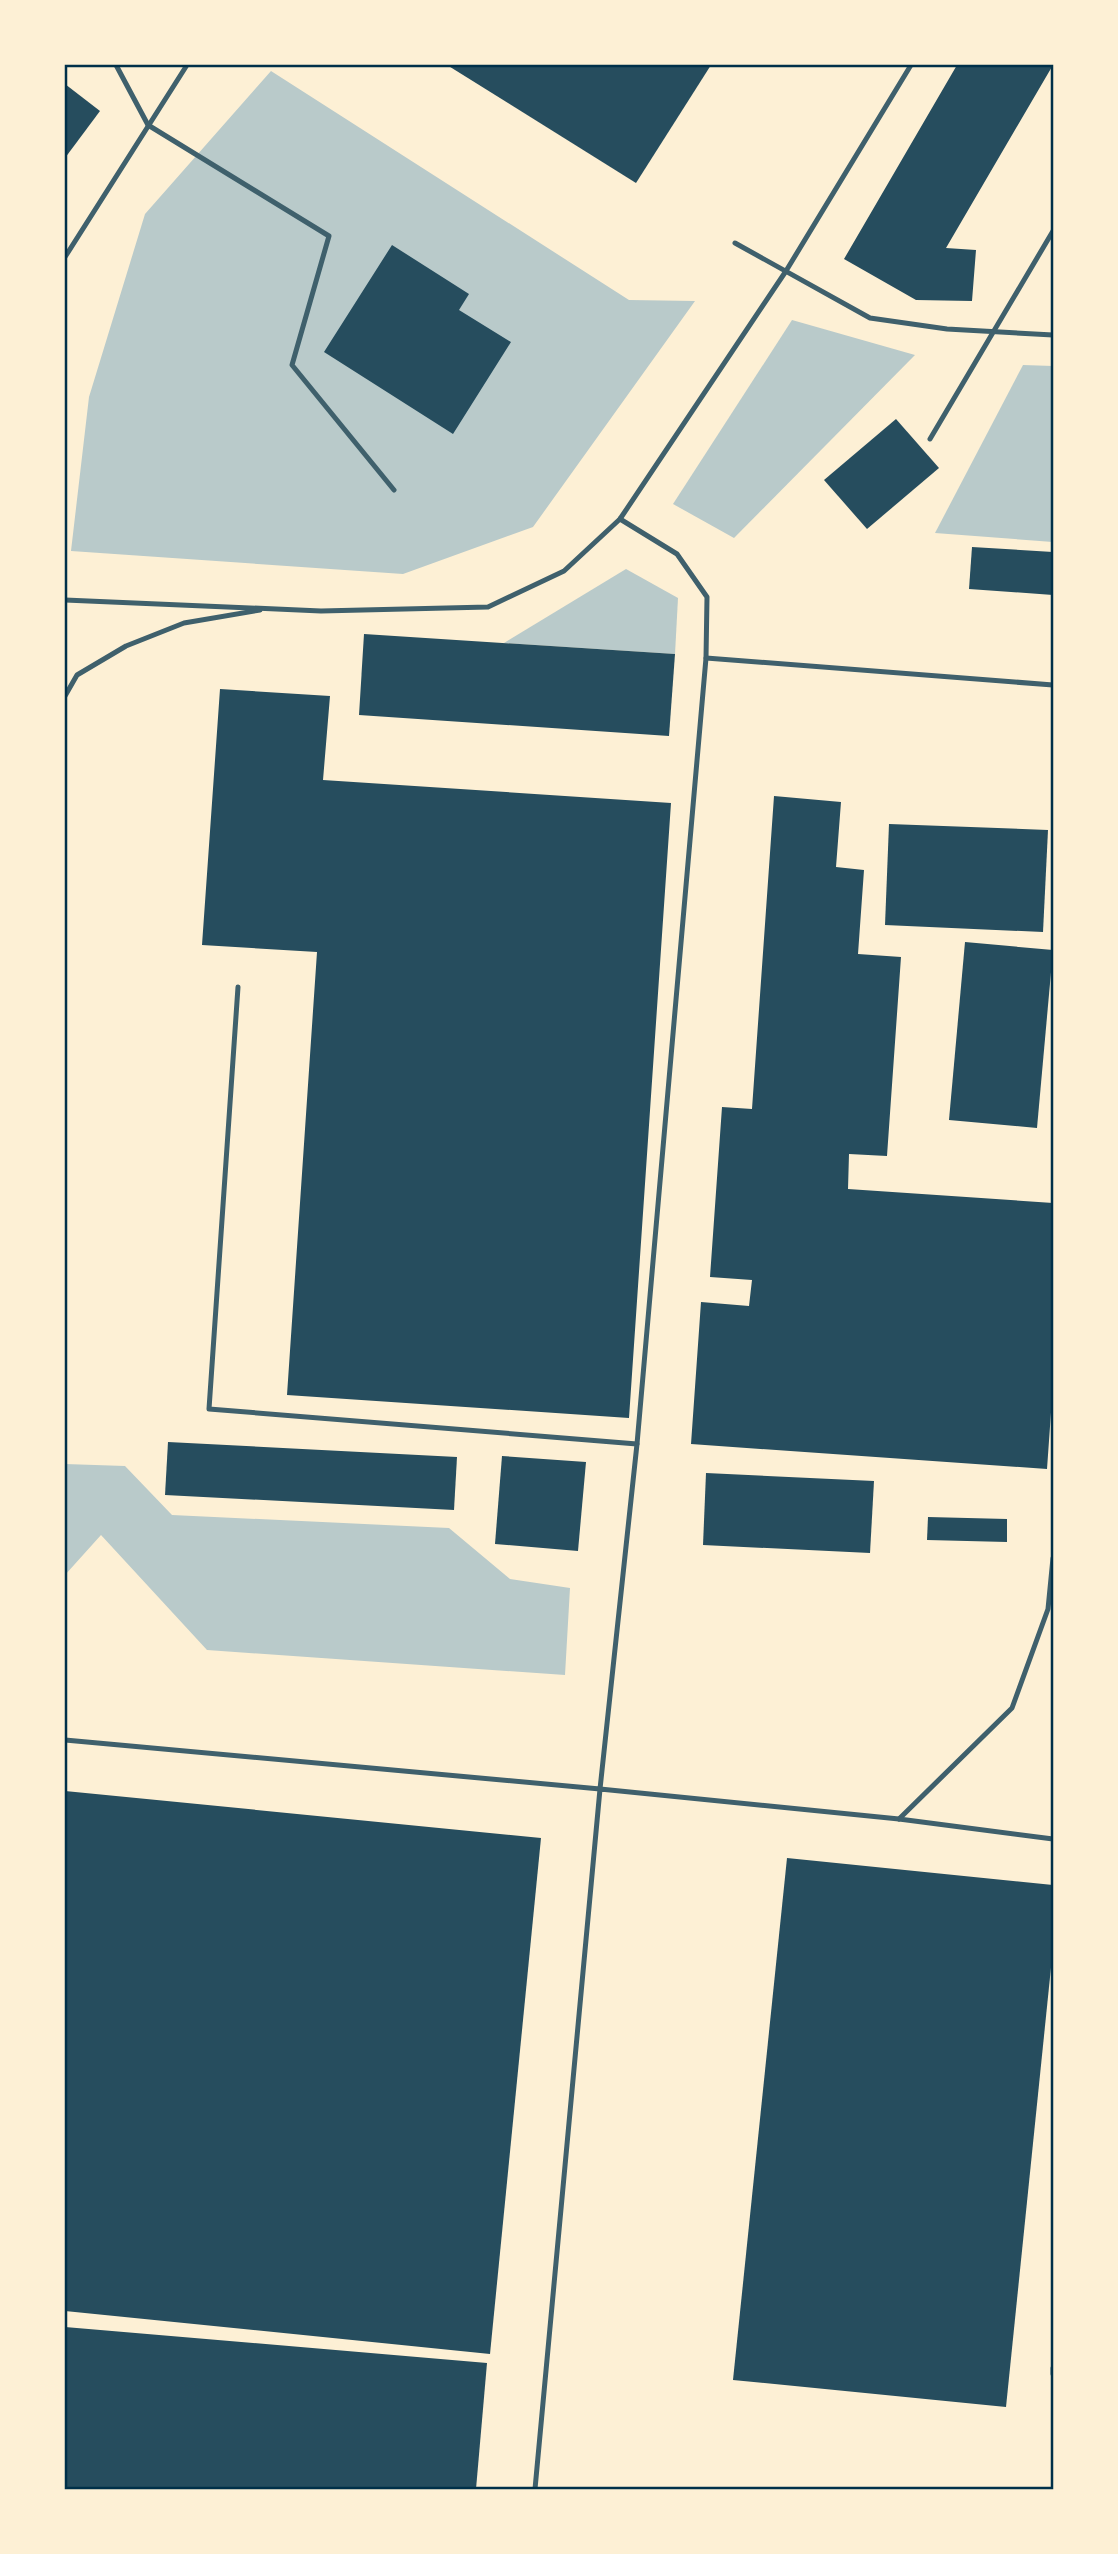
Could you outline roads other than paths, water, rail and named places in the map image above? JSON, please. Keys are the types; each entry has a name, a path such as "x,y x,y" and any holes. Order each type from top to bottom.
{"lane":[{"path":"116,65 148,125 330,236 292,365 394,490"},
{"path":"65,257 187,65"},
{"path":"65,600 321,611 488,607 564,571 620,519 786,271 911,65"},
{"path":"930,439 1053,231"},
{"path":"735,243 870,318 947,329 1053,335"},
{"path":"536,2489 600,1789 637,1444 706,659 707,597 677,554 620,519"},
{"path":"65,696 77,676 125,646 184,623 271,608"},
{"path":"706,659 1053,685"},
{"path":"238,987 209,1409 637,1444"},
{"path":"899,1819 1012,1707 1048,1609 1053,1558"},
{"path":"65,1740 600,1789 899,1819 1053,1839"},
{"path":"1053,2368 1053,2374"}]}
